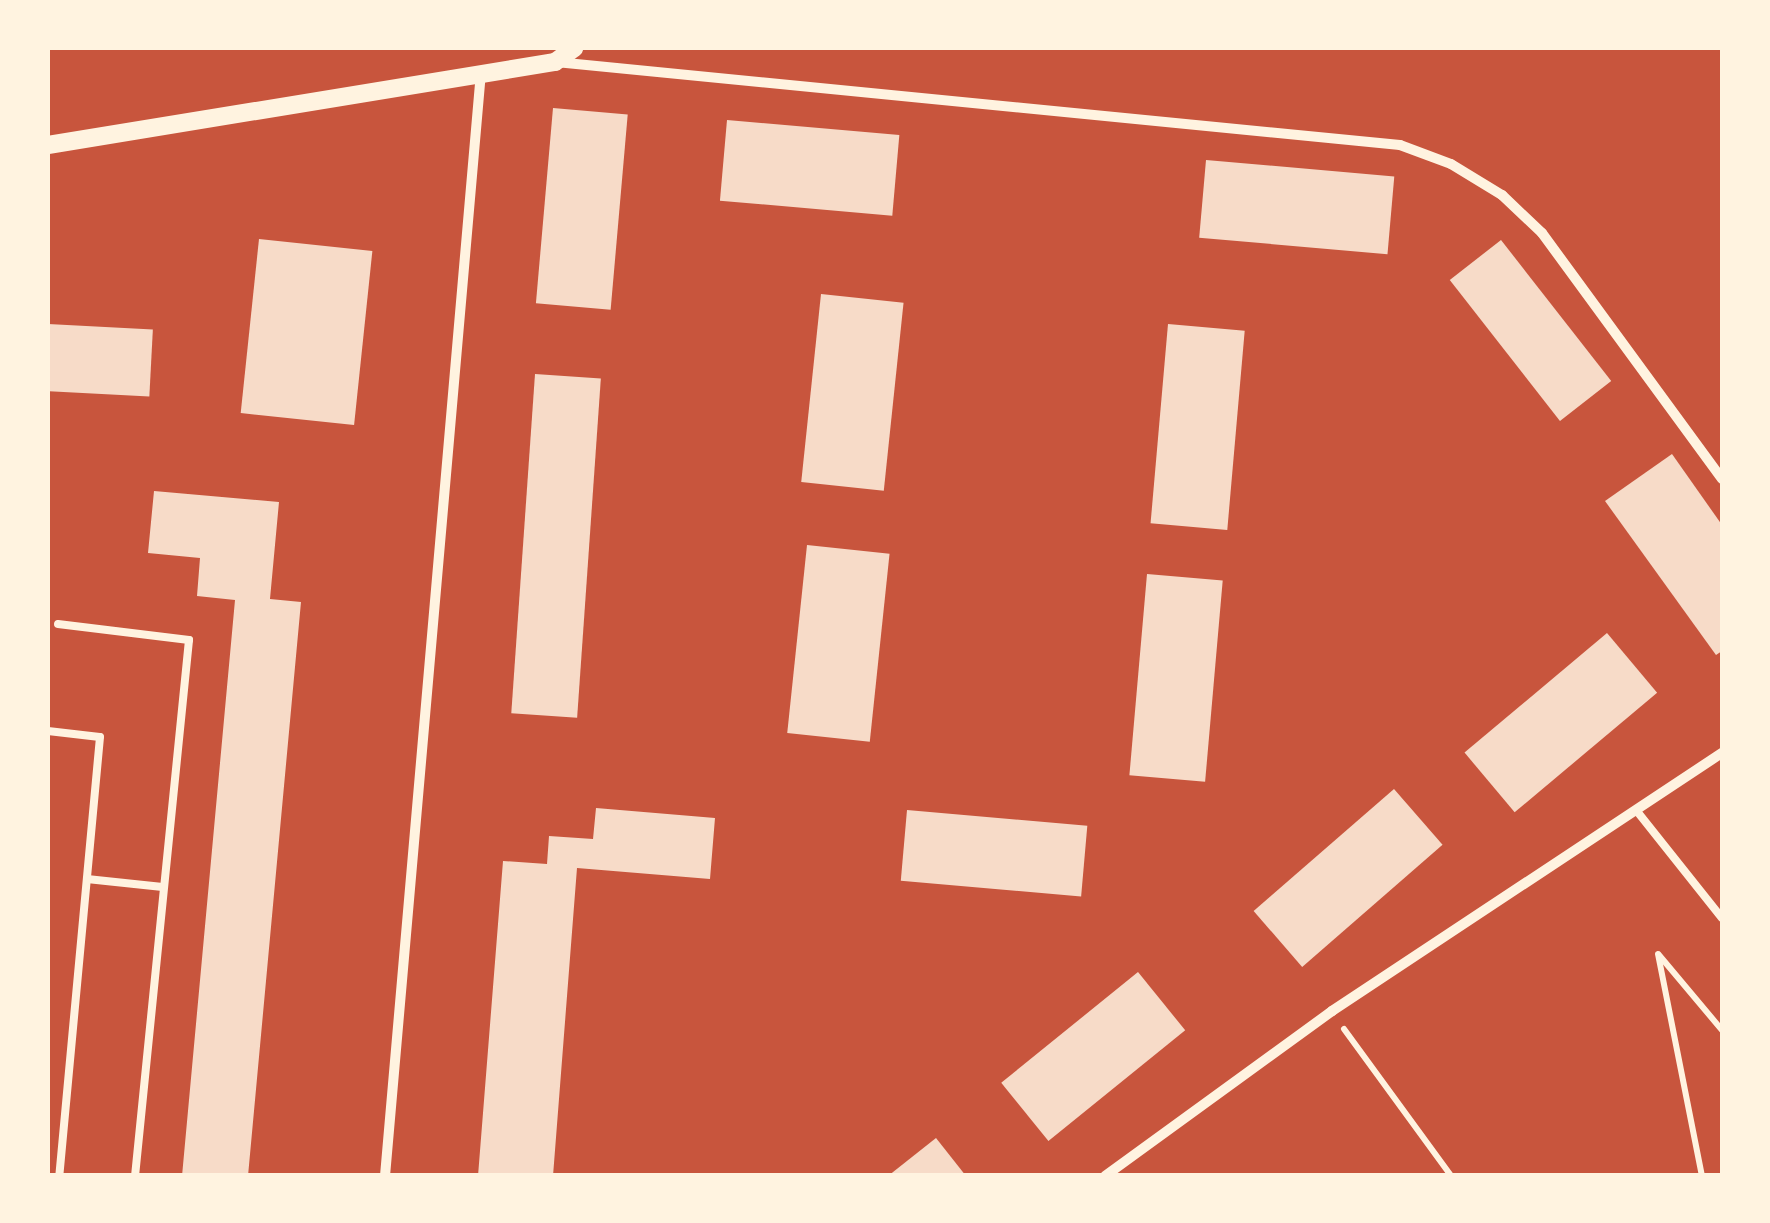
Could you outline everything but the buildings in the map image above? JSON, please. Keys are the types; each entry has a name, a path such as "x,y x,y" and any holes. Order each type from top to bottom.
{"street":[{"path":"555,62 574,48"},
{"path":"48,144 555,62 1400,144 1451,164 1502,195 1542,233 1722,479"},
{"path":"385,1176 480,73"},
{"path":"1105,1176 1332,1011 1722,753"}],"lane":[{"path":"58,624 189,640 134,1176"},
{"path":"48,731 100,737 59,1176"},
{"path":"1636,810 1722,918"},
{"path":"87,879 163,887"}],"path":[{"path":"1702,1176 1658,954 1722,1030"},
{"path":"1332,1011 1451,1176"}]}
